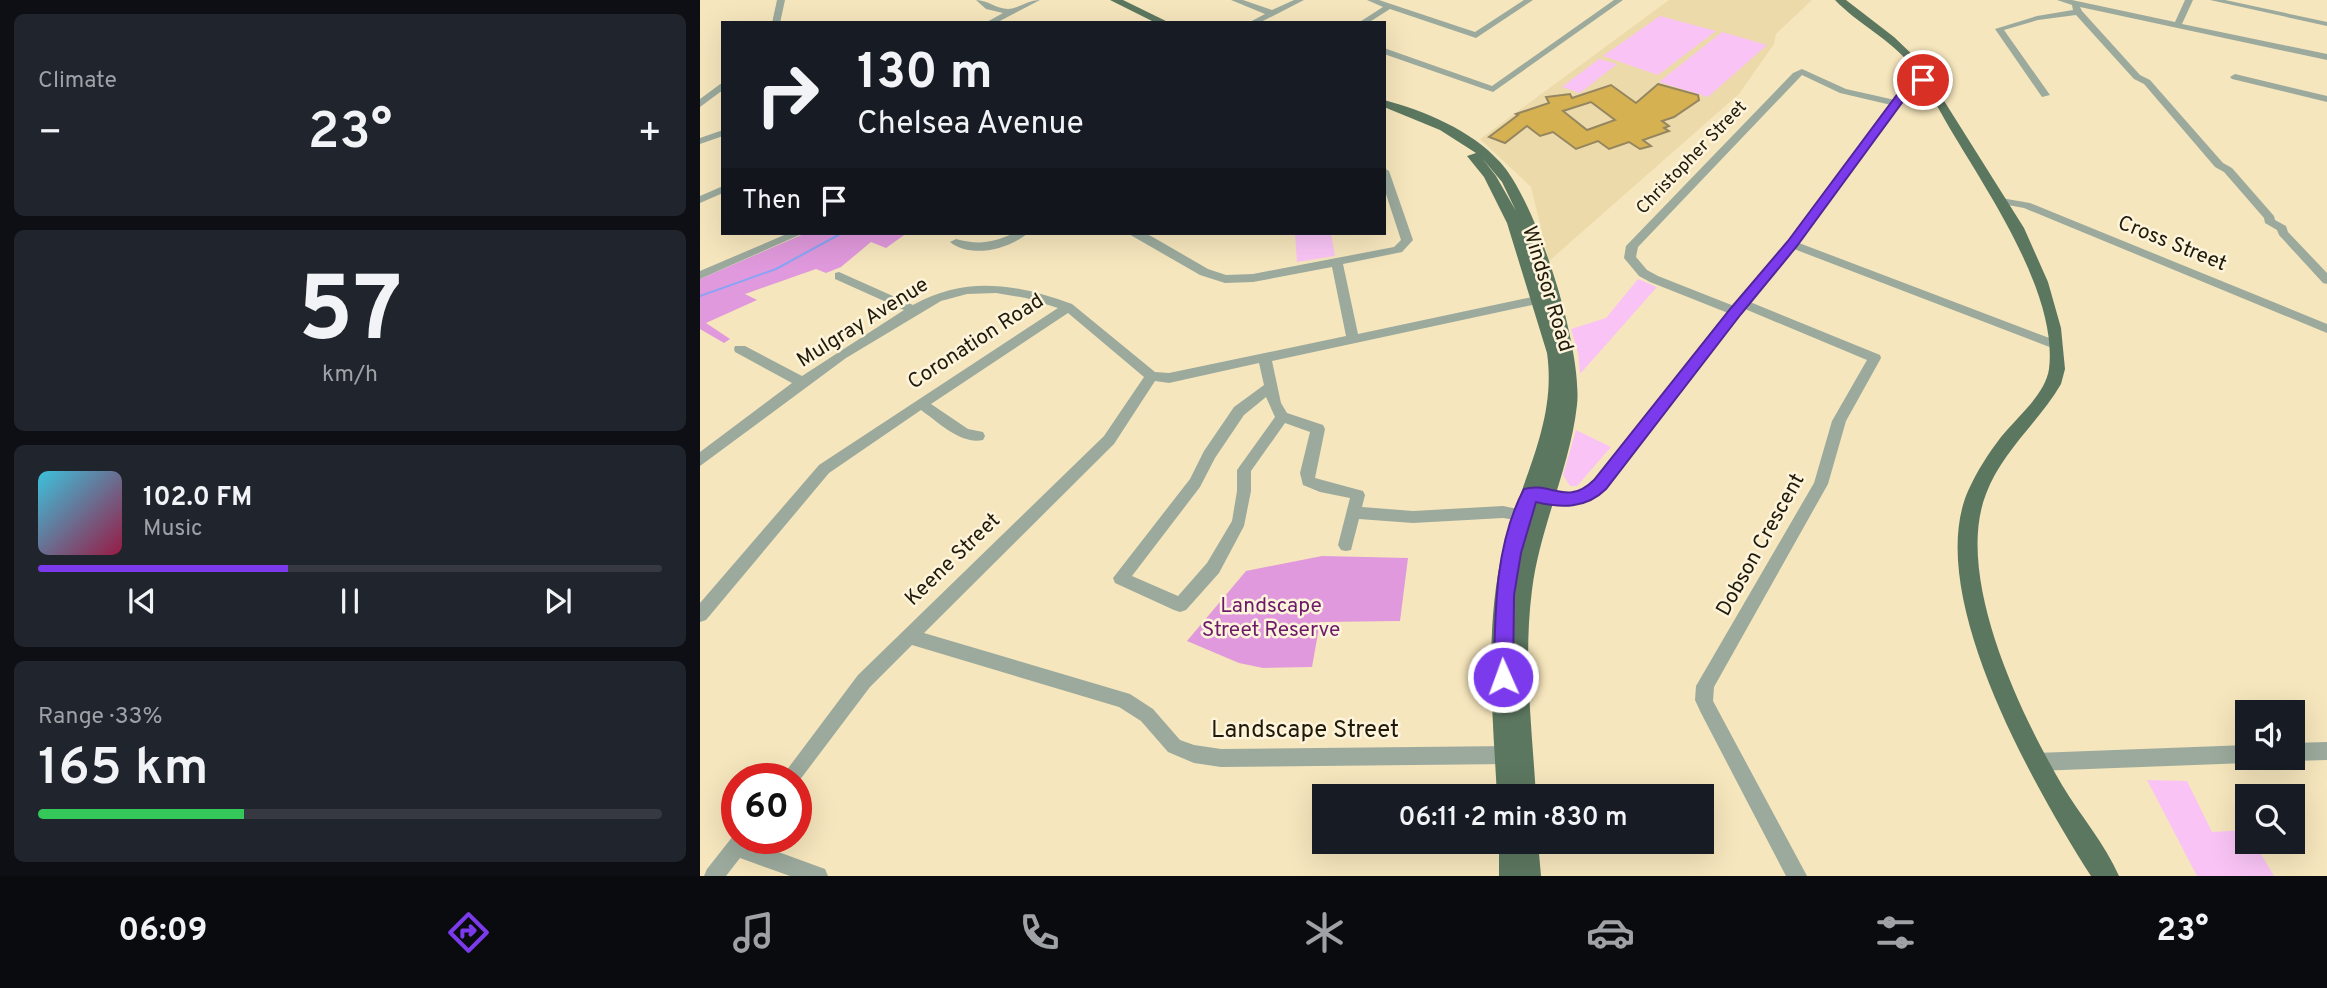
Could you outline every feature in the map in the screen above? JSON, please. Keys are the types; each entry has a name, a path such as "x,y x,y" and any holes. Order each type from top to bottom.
{"main road":[{"path":"1102,0 1146,21"},
{"path":"1115,0 1161,21"},
{"path":"1840,0 1899,47 1927,80 2001,201 2032,259 2056,345 2058,358 2054,382 2045,397 1992,459 1980,481 1973,500 1966,547 1969,577 1979,618 2004,690 2036,762 2106,876"},
{"name":"Windsor Road","path":"1386,104 1464,137 1499,166 1510,181 1519,201 1544,299"},
{"name":"Windsor Road","path":"1386,110 1445,135 1463,146 1489,173 1506,201 1544,299 1565,341 1570,383 1565,432 1537,496 1519,617 1510,784"},
{"name":"Windsor Road","path":"1521,784 1514,754 1503,618 1512,553 1522,515 1537,496"},
{"path":"1511,854 1512,876"},
{"path":"1527,854 1528,876"}],"street":[{"path":"776,21 781,0"},
{"path":"980,0 989,6 1010,12"},
{"path":"993,21 1036,0"},
{"path":"1234,0 1271,13"},
{"path":"1256,21 1300,0"},
{"path":"1371,0 1476,35 1526,2"},
{"path":"1510,0 1526,2"},
{"path":"1386,52 1493,89 1619,0"},
{"path":"2061,0 2077,7 2137,77 2147,82 2146,85 2218,165 2228,170 2270,218 2269,221 2282,228 2283,233 2327,280"},
{"path":"2178,24 2189,0"},
{"path":"2214,0 2327,24"},
{"path":"2045,95 1999,29 2096,3 2327,57"},
{"path":"1365,21 1391,6"},
{"name":"Christopher Street","path":"1739,307 1643,273 1630,258 1632,246 1796,75 1802,72 1843,91 1896,103"},
{"path":"2235,77 2327,100"},
{"path":"1537,496 1564,500 1581,498 1591,493 1792,244 1912,83 1927,80"},
{"path":"700,104 721,87"},
{"path":"700,141 721,134"},
{"path":"1151,235 1204,272 1225,279 1253,278 1398,250 1407,240 1386,177"},
{"path":"700,200 721,190"},
{"name":"Cross Street","path":"2001,201 2021,203 2327,329"},
{"path":"700,275 793,235"},
{"path":"956,242 965,247 983,247 1018,235"},
{"path":"1792,244 2056,345"},
{"path":"1337,262 1353,340"},
{"path":"1303,268 1331,277 1341,286"},
{"path":"839,276 914,310"},
{"name":"Mulgray Avenue","path":"700,460 855,345 944,295 963,291 1033,294 1068,307"},
{"path":"1152,376 1169,379 1544,299"},
{"name":"Coronation Road","path":"700,615 824,469 1068,307 1152,376"},
{"name":"Dobson Crescent","path":"1739,307 1875,358 1839,421 1821,484 1705,685 1704,700 1707,707 1797,876"},
{"path":"740,349 802,382"},
{"path":"1265,359 1274,403 1283,417 1318,429 1307,473 1308,481 1317,488 1351,491 1358,495 1346,545"},
{"name":"Keene Street","path":"801,763 864,681 1109,440 1152,376"},
{"path":"1270,387 1239,411 1209,455 1195,483 1121,578 1180,606 1213,568 1239,522 1244,470 1283,417"},
{"path":"920,404 964,433 978,436"},
{"path":"1353,512 1413,517 1503,512 1522,515"},
{"name":"Landscape Street","path":"908,636 1124,700 1147,715 1174,746 1194,754 1221,758 1514,754"},
{"path":"2305,752 2327,751"},
{"path":"2036,762 2235,754"},
{"path":"714,876 731,854"},
{"path":"765,854 818,876"}],"shaded area":[{"path":"1669,0 1812,0 1776,34 1774,44 1739,94 1549,261 1531,187 1480,139"},
{"path":"1660,16 1716,31 1658,75 1603,56"},
{"path":"1722,32 1767,45 1708,97 1659,82"},
{"path":"1599,59 1617,64 1580,93 1562,87"},
{"path":"1295,235 1331,235 1335,256 1297,262"},
{"path":"1638,279 1657,287 1580,374 1578,352 1571,329 1606,318"},
{"path":"1576,430 1611,447 1577,486 1570,486 1563,475"},
{"path":"2147,780 2187,781 2212,832 2235,831 2235,854 2261,854 2274,876 2197,876"}],"green space":[{"path":"801,235 904,235 886,248 871,242 841,267 826,273 816,269 745,294 757,300 706,323 730,339 724,343 700,329 700,279"},
{"name":"Landscape Street Reserve","path":"1322,556 1408,558 1400,621 1320,622 1312,667 1263,668 1239,663 1187,641 1246,571"}],"building":[{"path":"1658,84 1698,95 1699,100 1674,117 1662,121 1669,126 1664,128 1669,131 1643,140 1651,146 1640,149 1629,142 1609,149 1598,141 1576,149 1553,132 1540,136 1527,126 1505,143 1489,137 1518,115 1516,114 1549,103 1546,97 1570,94 1572,98 1611,85 1636,103","holes":["1591,102 1615,120 1587,130 1563,111"]}],"waterway":[{"path":"700,296 776,269 838,235"}],"route":[{"path":"1503,677 1504,595 1512,553 1530,494 1558,500 1575,499 1591,493 1600,485 1792,244 1887,114 1912,83 1923,80"}]}
